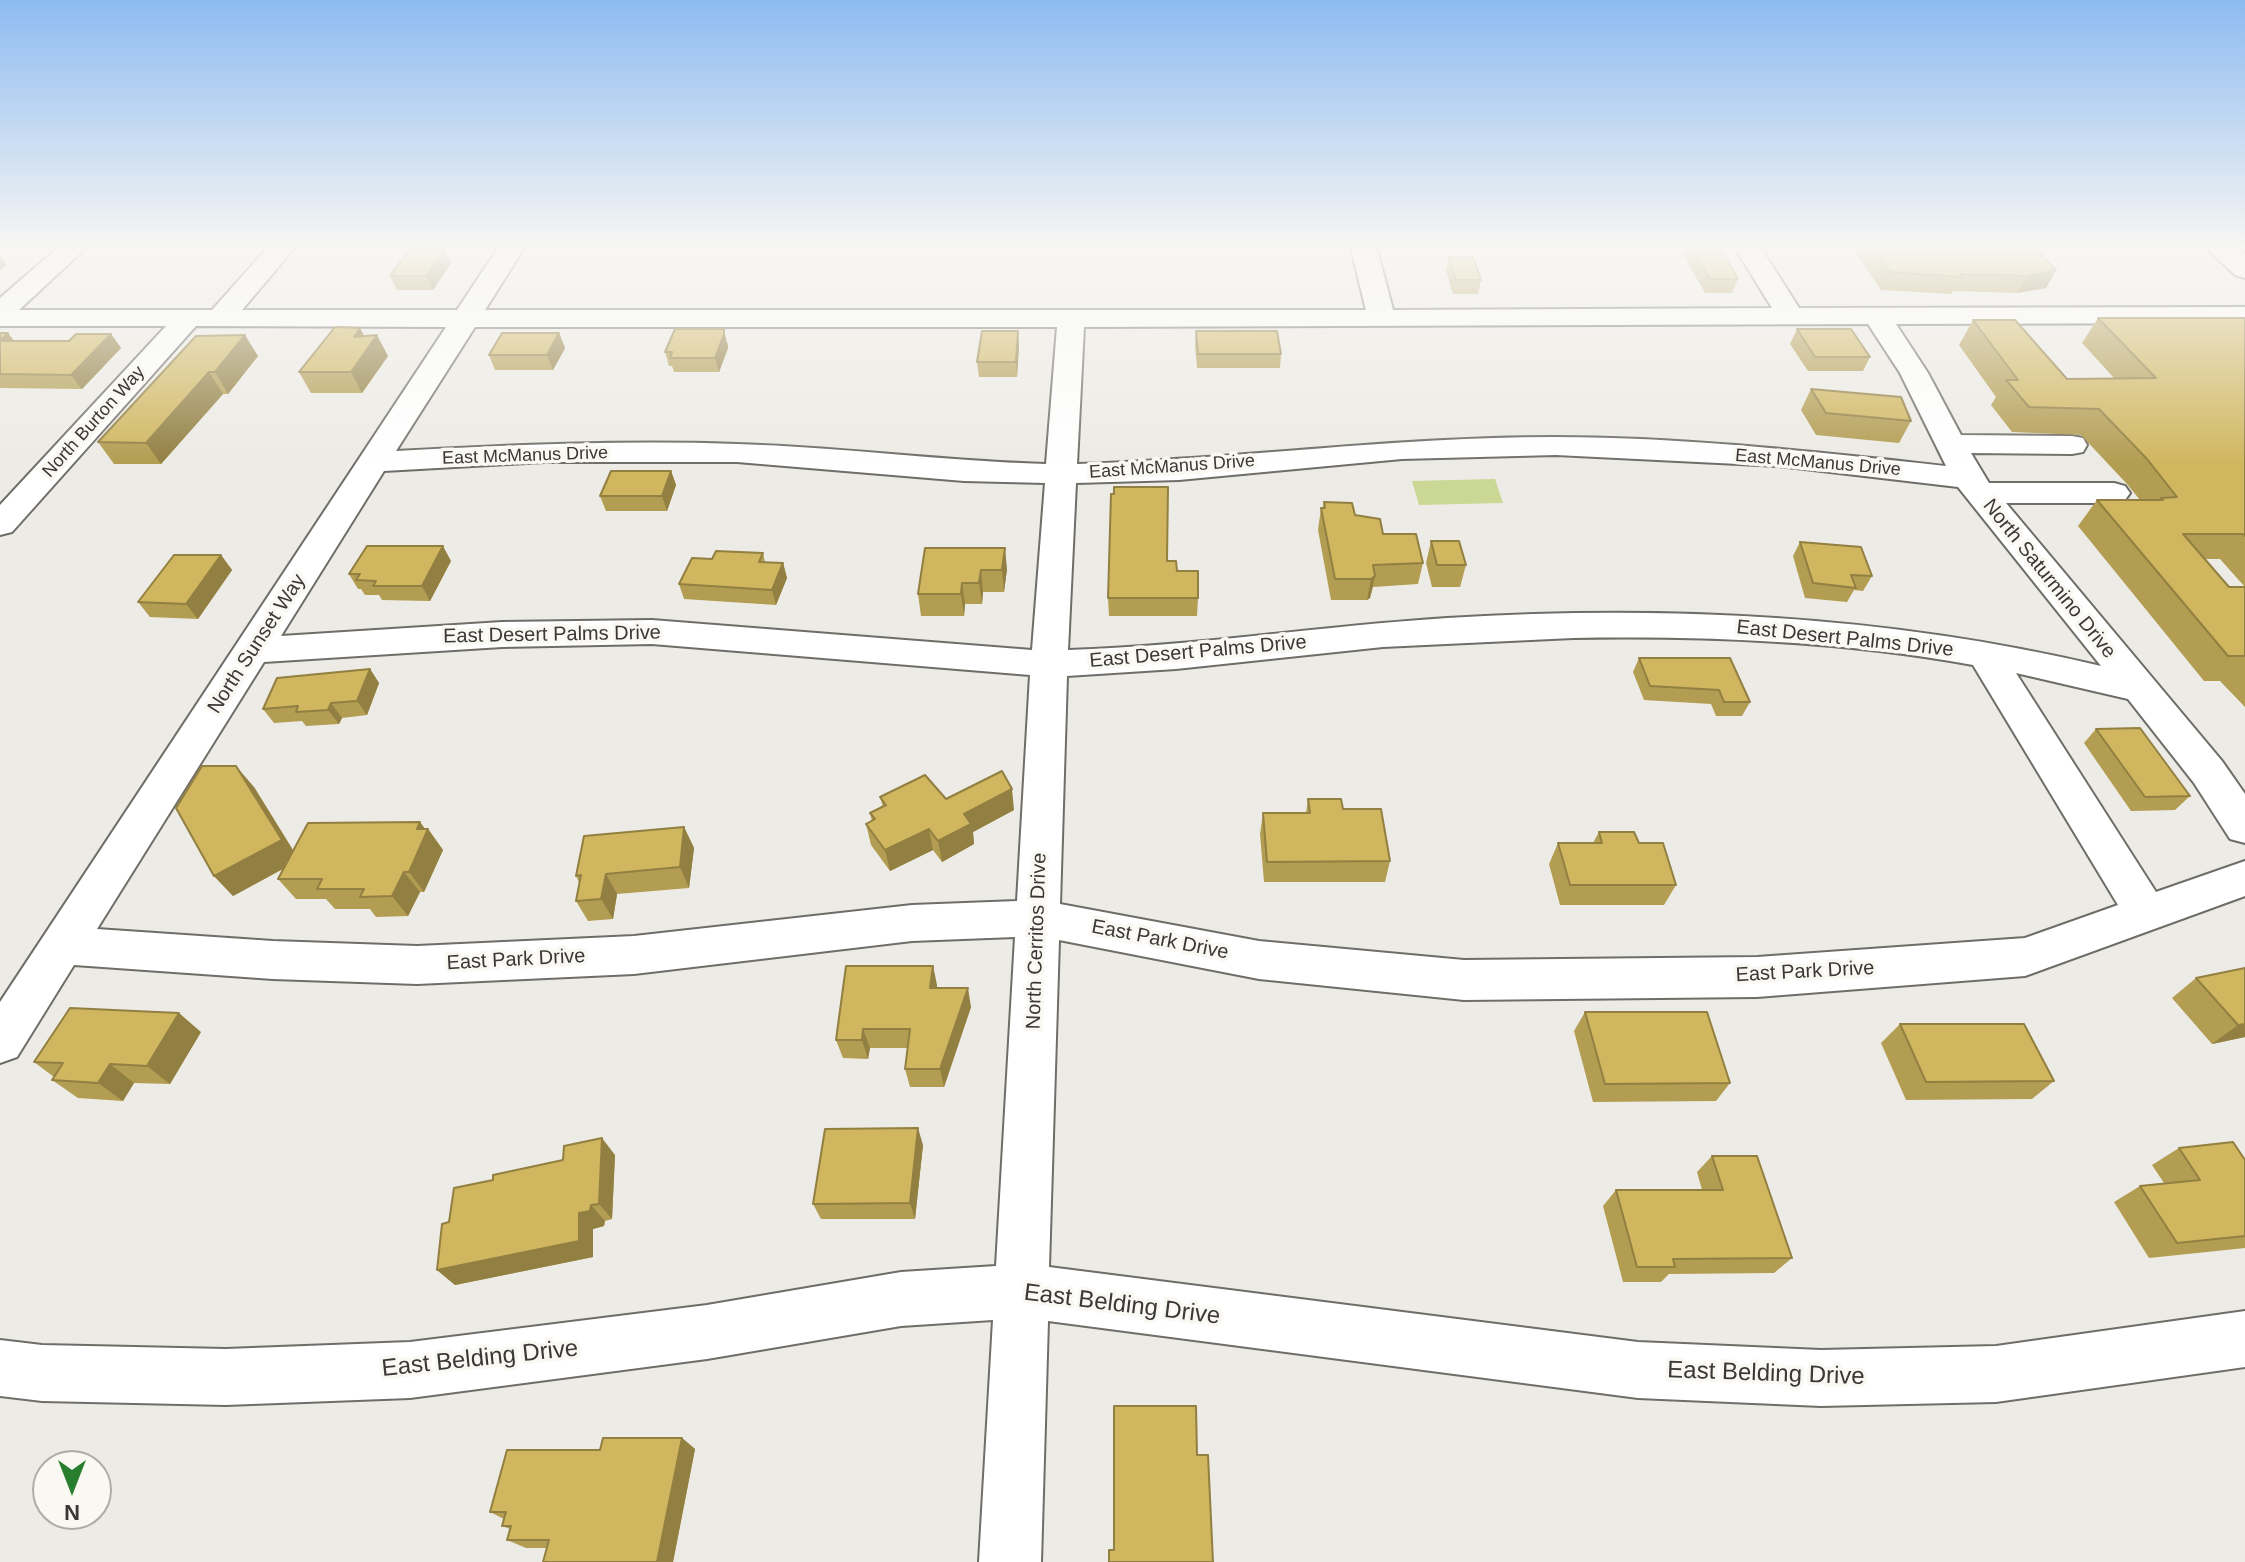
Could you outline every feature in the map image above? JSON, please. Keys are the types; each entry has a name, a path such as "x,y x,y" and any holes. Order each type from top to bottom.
{"street":[{"path":"182,318 1397,318"},
{"name":"North Burton Way","path":"0,525 189,318"},
{"name":"North Sunset Way","path":"0,1042 466,318"},
{"name":"North Saturmino Drive","path":"1878,318 1914,373 1974,486 2140,689 2226,772 2245,827"},
{"name":"North Cerritos Drive","path":"1010,1562 1049,663 1071,319"},
{"path":"1951,444 2072,445"},
{"name":"East McManus Drive","path":"375,462 544,453 737,453 964,471 1061,474 1179,470 1402,450 1556,446 1779,457 1974,486 2114,493"},
{"name":"East Desert Palms Drive","path":"253,650 474,634 648,632 752,637 945,657 1049,663 1157,658 1381,635 1555,626 1705,625 1888,639 1986,655 2140,689"},
{"path":"1986,655 2146,914"},
{"name":"East Park Drive","path":"62,945 273,960 417,965 634,955 912,923 1038,918 1259,960 1464,980 1757,977 2025,957 2245,878"},
{"name":"East Belding Drive","path":"0,1368 42,1373 226,1377 410,1370 707,1332 901,1299 1023,1291 1638,1370 1821,1378 1996,1374 2245,1339"}],"green space":[{"path":"1495,479 1503,503 1419,505 1412,481"}],"building":[{"path":"2098,318 2245,318 2245,536 2183,534 2229,587 2245,587 2245,656 2228,656 2097,500 2163,500 2161,498 2177,497 2147,459 2099,409 2029,407 2006,380 2018,380 1973,320 2015,320 2067,379 2156,378"},
{"path":"335,327 360,328 354,337 377,335 351,372 299,372"},
{"path":"675,329 724,329 715,358 670,358 672,352 665,352"},
{"path":"1797,329 1851,329 1870,357 1815,357"},
{"path":"982,331 1018,331 1016,362 977,362"},
{"path":"1196,331 1277,331 1281,354 1198,354"},
{"path":"502,333 559,333 547,355 489,355"},
{"path":"76,334 111,334 71,375 0,374 0,341 69,341"},
{"path":"245,335 215,372 209,372 146,443 98,442 196,336"},
{"path":"1811,389 1901,397 1911,421 1826,413"},
{"path":"611,471 671,471 662,496 600,496"},
{"path":"1114,487 1168,487 1167,561 1176,561 1177,571 1198,571 1198,598 1108,598 1111,494 1114,494"},
{"path":"1324,502 1352,503 1355,515 1380,519 1383,534 1416,534 1423,563 1373,565 1375,576 1371,579 1335,579 1321,508 1325,508"},
{"path":"1431,541 1459,541 1466,565 1437,565"},
{"path":"1800,542 1861,547 1872,576 1851,575 1856,588 1813,583"},
{"path":"367,546 443,546 422,586 373,586 376,581 356,580 360,574 349,574"},
{"path":"925,548 1005,548 1002,570 981,570 979,583 962,583 961,594 918,594"},
{"path":"716,551 763,553 759,562 783,563 772,590 679,584 692,558 712,559"},
{"path":"174,555 221,555 186,604 138,602"},
{"path":"1639,658 1730,658 1750,702 1724,702 1719,690 1650,686"},
{"path":"370,669 357,701 331,703 328,710 296,712 298,706 263,709 277,678"},
{"path":"2140,728 2190,796 2145,797 2096,729"},
{"path":"202,766 236,766 282,840 214,876 176,808"},
{"path":"1002,771 1012,789 964,814 971,824 938,841 929,829 885,850 866,824 875,819 870,813 886,805 880,797 925,775 946,799"},
{"path":"1308,799 1341,799 1343,809 1381,809 1390,861 1267,862 1263,813 1310,813"},
{"path":"420,822 417,829 428,829 409,872 404,872 392,896 360,897 364,889 317,889 322,879 278,879 308,823"},
{"path":"684,827 680,867 606,874 601,899 576,901 581,875 576,876 584,836"},
{"path":"1599,832 1634,832 1639,843 1663,843 1676,885 1570,885 1558,843 1602,843"},
{"path":"846,966 933,966 930,988 968,988 940,1069 905,1069 910,1029 863,1029 862,1040 836,1040"},
{"path":"2245,968 2245,1024 2238,1025 2196,978"},
{"path":"70,1008 179,1013 147,1066 110,1064 98,1083 52,1080 63,1063 34,1062"},
{"path":"1585,1012 1707,1012 1730,1083 1605,1084"},
{"path":"1900,1024 2024,1024 2054,1081 1926,1082"},
{"path":"918,1128 910,1203 813,1204 825,1129"},
{"path":"602,1138 599,1204 591,1205 590,1211 579,1213 579,1241 437,1270 442,1224 449,1222 454,1188 493,1180 493,1175 563,1160 564,1146"},
{"path":"2233,1142 2245,1160 2245,1236 2177,1243 2140,1186 2200,1180 2179,1148"},
{"path":"1712,1156 1757,1156 1792,1258 1673,1259 1675,1267 1637,1267 1616,1190 1723,1190"},
{"path":"1114,1406 1196,1406 1197,1455 1208,1455 1213,1562 1109,1562 1109,1550 1114,1550"},
{"path":"603,1438 682,1438 657,1562 543,1562 549,1540 507,1540 511,1526 502,1526 506,1512 490,1512 507,1450 600,1450"}]}
